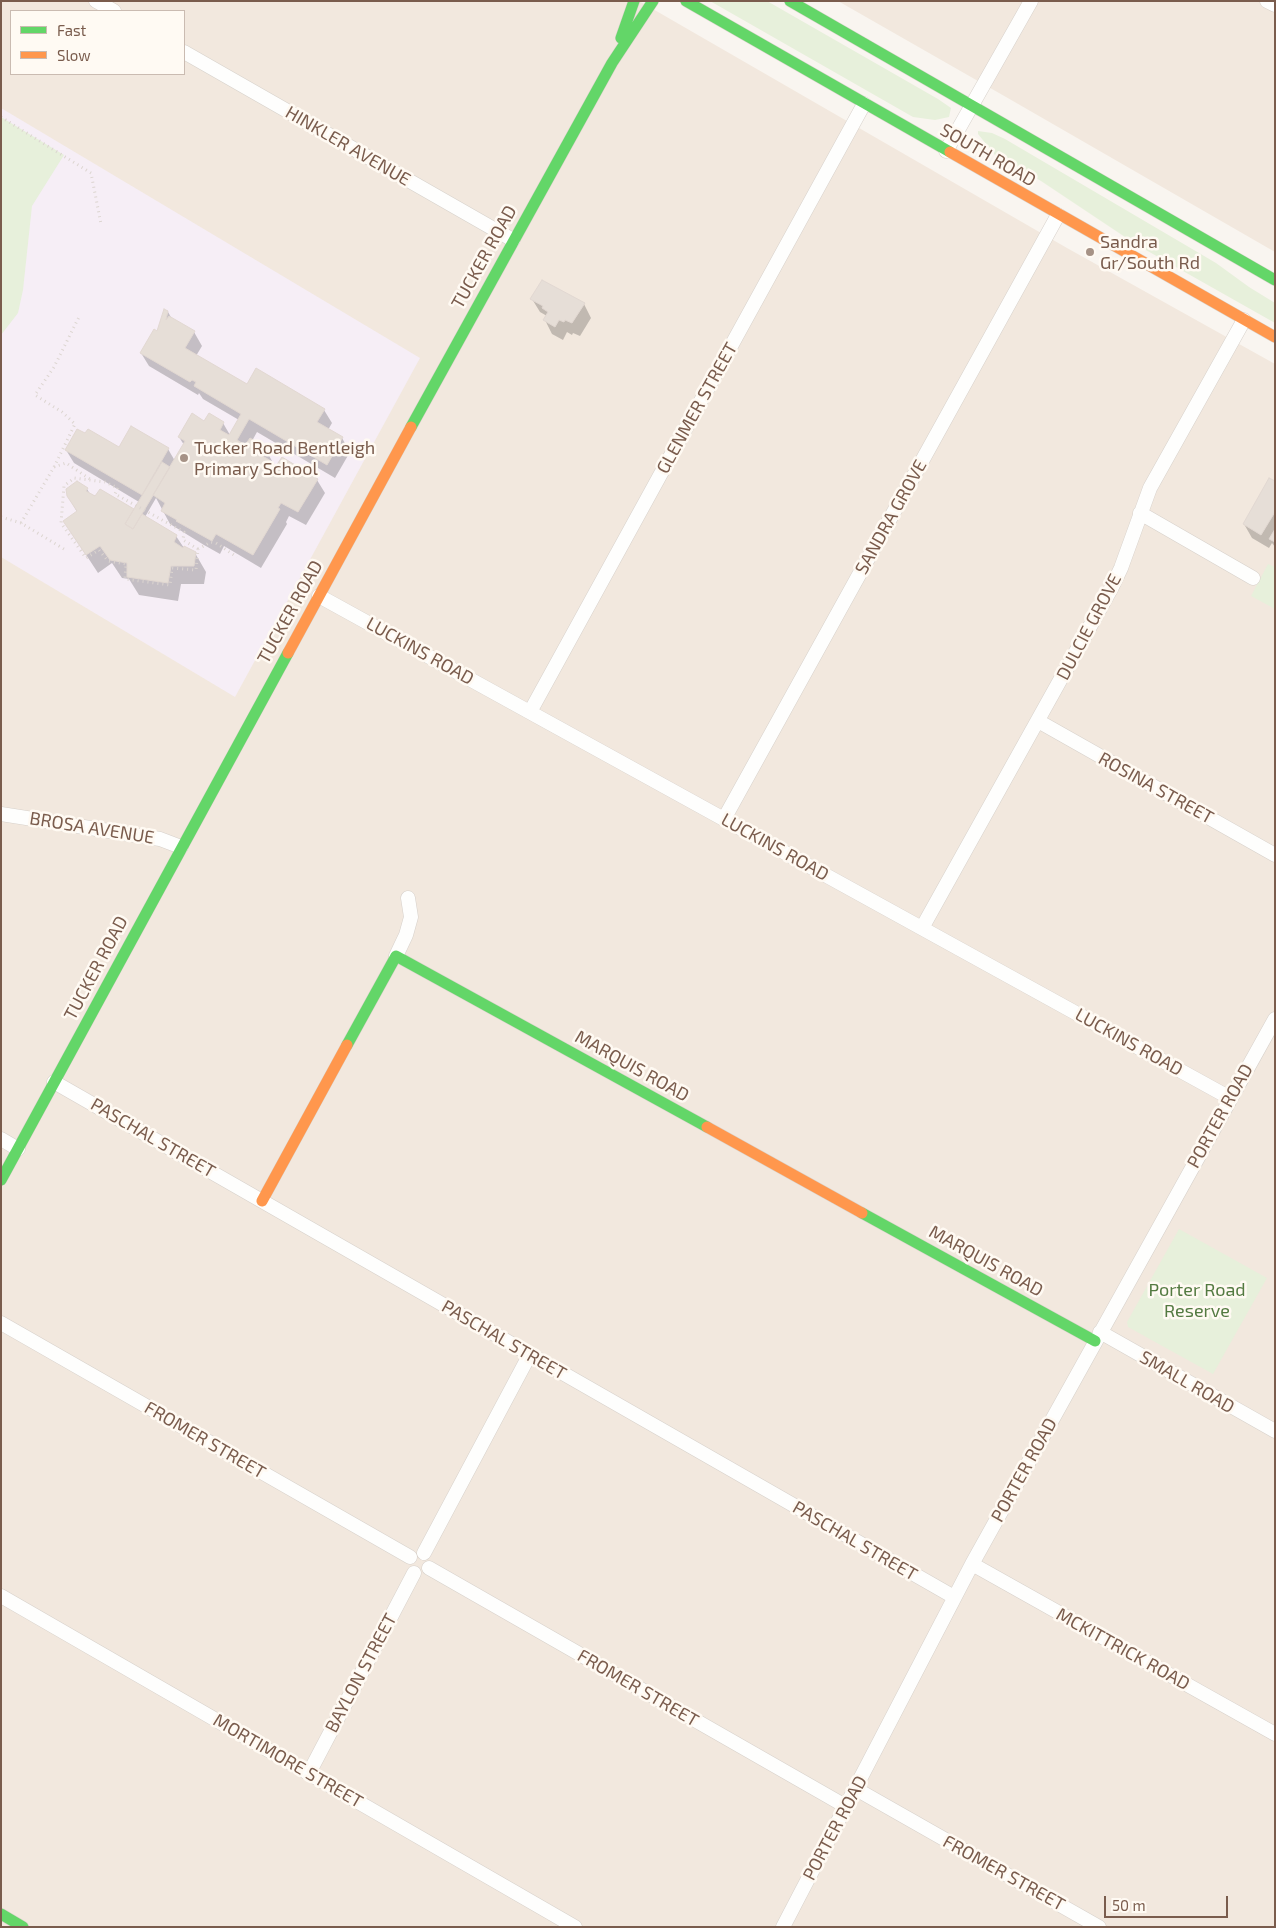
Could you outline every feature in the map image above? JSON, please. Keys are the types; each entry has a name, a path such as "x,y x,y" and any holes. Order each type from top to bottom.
{"main road":[{"name":"TUCKER ROAD","path":"612,63 634,1"},
{"name":"TUCKER ROAD","path":"1,1180 513,240 612,63 643,19 653,1"},
{"name":"SOUTH ROAD","path":"686,1 1275,338"},
{"name":"SOUTH ROAD","path":"790,1 1275,280"},
{"path":"262,1201 396,956"},
{"name":"MARQUIS ROAD","path":"396,956 1098,1337"},
{"path":"1,1914 23,1927"}],"street":[{"path":"96,1 112,10"},
{"path":"946,151 1031,1"},
{"path":"1268,1 1275,6"},
{"name":"HINKLER AVENUE","path":"185,53 513,240"},
{"name":"GLENMER STREET","path":"530,712 864,104"},
{"name":"SANDRA GROVE","path":"724,819 1058,215"},
{"name":"DULCIE GROVE","path":"922,928 1116,578 1154,480 1244,320"},
{"path":"1140,513 1253,578"},
{"name":"LUCKINS ROAD","path":"319,596 1230,1098"},
{"name":"ROSINA STREET","path":"1038,721 1275,855"},
{"name":"BROSA AVENUE","path":"1,814 160,839 181,847"},
{"path":"396,956 409,927 411,910 408,898"},
{"name":"PORTER ROAD","path":"783,1927 954,1597 1275,1019"},
{"name":"PASCHAL STREET","path":"54,1082 954,1597"},
{"path":"1,1139 18,1149"},
{"name":"FROMER STREET","path":"1,1323 410,1557"},
{"name":"SMALL ROAD","path":"1098,1337 1275,1431"},
{"path":"424,1553 530,1354"},
{"path":"418,1552 424,1553 430,1558 430,1568 424,1573 414,1573 408,1564 410,1557 418,1552"},
{"name":"MCKITTRICK ROAD","path":"972,1564 1275,1734"},
{"name":"FROMER STREET","path":"430,1568 846,1807"},
{"name":"BAYLON STREET","path":"308,1773 414,1573"},
{"name":"MORTIMORE STREET","path":"1,1596 575,1927"},
{"name":"FROMER STREET","path":"856,1789 1099,1927"}],"path":[{"path":"1,117 91,172 102,224"},
{"path":"21,523 54,467 75,424 62,412 35,395 54,367 80,316"},
{"path":"54,467 66,463 90,479"},
{"path":"74,478 105,482 118,488 115,494 184,532 183,540 198,549 196,570 172,568 170,584 125,579 126,564 108,561 99,550 86,558 61,523 64,486 74,478"},
{"path":"1,517 21,523 64,550"},
{"path":"198,549 211,542 237,557"}],"shaded area":[{"path":"1,1 639,1 1067,248 1275,364 1275,1927 1,1927"},
{"path":"838,1 1275,1 1275,252 1006,97"},
{"name":"Tucker Road Bentleigh Primary School","path":"1,108 420,358 235,697 1,557"}],"green space":[{"path":"710,1 767,1 938,99 951,108 949,117 935,120 913,117"},
{"path":"1,117 64,155 32,206 23,290 18,313 1,335"},
{"path":"978,131 992,133 1005,139 1216,263 1275,303 1275,323 1137,245 1041,181 995,155 978,134"},
{"path":"1268,564 1275,567 1275,609 1251,596"},
{"name":"Porter Road Reserve","path":"1179,1229 1267,1278 1213,1374 1128,1327 1127,1322"}],"building":[{"path":"542,280 585,303 572,323 559,320 555,327 543,320 548,312 542,308 543,306 530,299"},
{"path":"164,309 168,311 166,320 169,316 195,331 185,348 247,384 256,368 325,409 317,422 343,437 327,465 249,419 237,440 245,445 250,438 266,447 261,455 271,461 270,463 276,466 282,457 318,479 298,512 281,503 278,508 280,509 253,555 216,534 212,541 176,521 161,511 165,503 153,495 185,441 178,437 192,413 204,421 209,413 224,422 220,430 229,435 241,414 194,386 196,382 192,380 190,382 140,353 154,329 157,331"},
{"path":"131,426 169,448 142,495 65,450 77,429 85,433 88,429 119,447"},
{"path":"162,462 170,467 133,529 125,524"},
{"path":"1269,478 1275,481 1275,512 1261,535 1243,524"},
{"path":"77,481 88,488 86,491 95,496 100,489 134,509 125,524 133,529 142,514 177,535 174,542 183,548 184,546 196,552 194,566 171,566 168,583 127,577 127,563 110,560 100,546 86,555 63,521 77,511 67,496 66,489"},
{"path":"1275,529 1275,542 1269,539"}],"traffic: fast":[{"path":"621,38 634,1"},
{"path":"411,427 612,63 653,1"},
{"path":"686,1 950,152"},
{"path":"790,1 1275,280"},
{"path":"1,1180 288,653"},
{"path":"347,1045 396,956 707,1127"},
{"path":"862,1213 1095,1341"},
{"path":"1,1914 23,1927"}],"traffic: slow":[{"path":"950,152 1275,337"},
{"path":"288,653 411,427"},
{"path":"262,1201 347,1045"},
{"path":"707,1127 862,1213"}],"place":[{"name":"Sandra Gr/South Rd","path":"1090,252"},
{"name":"Tucker Road Bentleigh Primary School","path":"184,458"}]}
